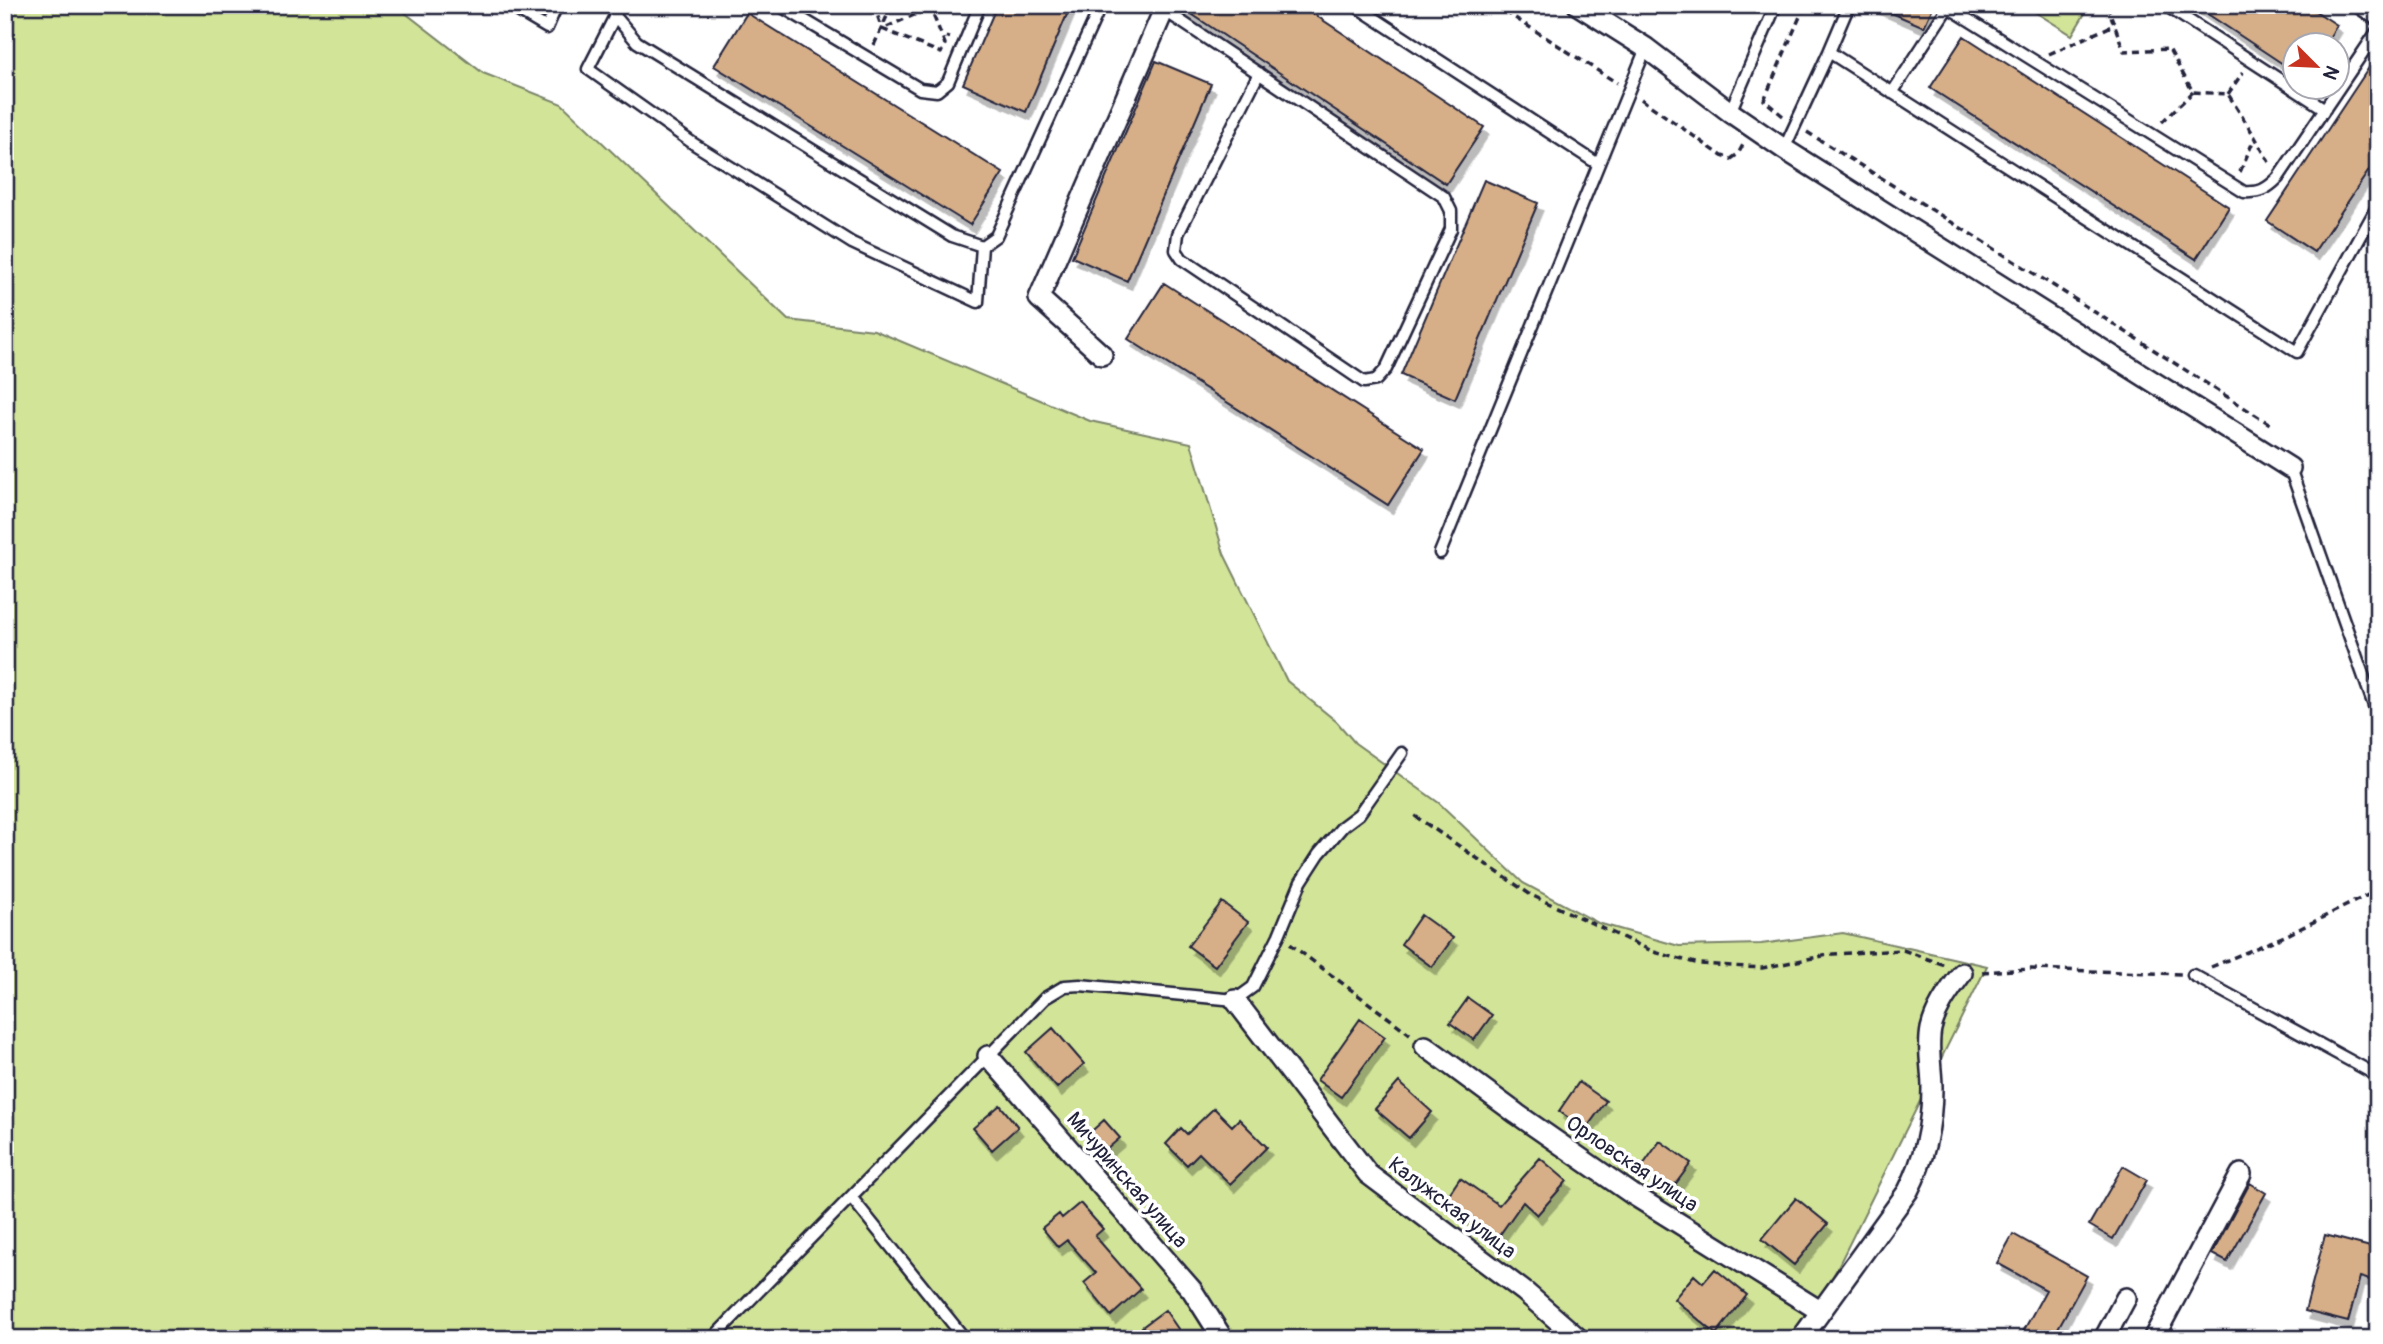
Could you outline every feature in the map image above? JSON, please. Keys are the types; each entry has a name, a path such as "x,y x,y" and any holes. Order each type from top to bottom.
{"street":[{"path":"1578,5 1646,48 1784,149 2290,468"},
{"path":"1102,355 1039,298 1165,7"},
{"path":"1801,1339 1908,1191 1918,1171 1926,1148 1931,1117 1932,1085 1928,1049 1931,1027 1940,1004 1962,973"},
{"name":"Калужская улица","path":"1235,1000 1368,1174 1525,1292 1579,1339"},
{"name":"Орловская улица","path":"1426,1046 1517,1114 1632,1194 1820,1311"},
{"name":"Мичуринская улица","path":"988,1056 1192,1290 1223,1339"},
{"path":"2153,1339 2241,1174"},
{"path":"2104,1339 2126,1298"}],"lane":[{"path":"508,5 547,28 557,5"},
{"path":"617,5 615,16 588,69 694,144 841,236 978,302 982,246"},
{"path":"779,5 920,89 937,91 948,82 980,5"},
{"path":"982,246 996,236 1101,5"},
{"path":"1354,5 1598,164"},
{"path":"1730,112 1776,5"},
{"path":"1784,149 1849,5"},
{"path":"2165,5 2325,108"},
{"path":"2355,5 2378,21"},
{"path":"1892,93 1948,6 2234,186 2244,192 2258,192 2278,178 2378,30"},
{"path":"1165,7 1444,197 1451,211 1451,229 1386,369 1376,380 1364,382 1182,259 1176,250 1178,234 1259,73"},
{"path":"615,16 637,42 952,236 982,246"},
{"path":"1440,553 1646,48"},
{"path":"1829,52 2297,352 2378,205"},
{"path":"2290,468 2378,718"},
{"path":"712,1339 1045,998 1065,986 1080,985 1235,1000 1253,987 1301,882 1318,854 1343,826 1359,814 1402,753"},
{"path":"2193,975 2369,1071 2378,1079"},
{"path":"851,1197 965,1339"}],"path":[{"path":"874,5 883,29 941,53 949,34"},
{"path":"868,58 892,5"},
{"path":"883,29 937,5"},
{"path":"1496,5 1628,90 1722,156 1731,159 1738,154 1752,127 1805,5"},
{"path":"2107,5 2124,51 2169,49 2193,92"},
{"path":"930,7 945,44"},
{"path":"2034,61 2114,25"},
{"path":"2228,94 2251,59"},
{"path":"2151,134 2193,92 2228,94"},
{"path":"2228,94 2278,178"},
{"path":"1764,100 1795,125 2273,426"},
{"path":"2234,186 2255,137"},
{"path":"1415,816 1531,895 1654,952 1699,964 1762,968 1833,954 1903,950 1931,958 1962,973 2031,970 2193,975 2287,935 2378,890"},
{"path":"1279,935 1426,1046"}],"green space":[{"path":"5,5 395,5 483,73 562,104 788,320 874,330 1090,421 1191,443 1224,554 1287,681 1337,722 1355,743 1439,803 1523,883 1598,923 1679,946 1761,944 1843,933 1987,966 1817,1309 1797,1339 5,1339"},
{"path":"2024,5 2090,5 2072,35"}],"building":[{"path":"997,5 1071,5 1026,112 963,84"},
{"path":"1178,5 1300,5 1484,127 1446,184"},
{"path":"1873,5 1934,5 1924,27"},
{"path":"2194,5 2306,5 2337,25 2333,32 2282,32 2282,63"},
{"path":"747,13 1003,173 970,225 714,66"},
{"path":"1964,36 2229,207 2196,259 1930,88"},
{"path":"2378,54 2378,157 2314,252 2267,221 2346,102 2352,102 2352,93"},
{"path":"1156,61 1211,84 1127,281 1072,257"},
{"path":"1484,180 1538,203 1455,399 1401,375"},
{"path":"1164,283 1424,449 1388,505 1128,339"},
{"path":"1222,902 1248,922 1215,966 1188,946"},
{"path":"1421,915 1453,938 1432,967 1401,944"},
{"path":"1468,998 1492,1015 1474,1040 1450,1023"},
{"path":"1360,1019 1385,1037 1341,1097 1317,1080"},
{"path":"1053,1028 1084,1064 1057,1088 1026,1052"},
{"path":"1399,1082 1432,1112 1409,1138 1375,1109"},
{"path":"1579,1082 1606,1101 1585,1130 1559,1111"},
{"path":"1000,1105 1018,1127 992,1150 973,1128"},
{"path":"1214,1108 1232,1126 1239,1119 1267,1147 1230,1184 1199,1153 1187,1165 1166,1144 1181,1128 1187,1134"},
{"path":"1104,1120 1120,1138 1100,1155 1085,1137"},
{"path":"1660,1141 1691,1163 1671,1190 1641,1168"},
{"path":"1540,1158 1567,1181 1537,1215 1523,1202 1496,1240 1443,1203 1460,1178 1499,1205"},
{"path":"2123,1166 2147,1180 2113,1239 2089,1225"},
{"path":"2250,1183 2266,1193 2227,1262 2212,1254"},
{"path":"1796,1198 1828,1224 1794,1265 1762,1239"},
{"path":"1080,1203 1103,1229 1095,1236 1141,1289 1111,1316 1084,1283 1096,1273 1067,1240 1058,1247 1042,1228 1059,1214 1062,1218"},
{"path":"2013,1234 2087,1276 2052,1339 2019,1339 2046,1290 1997,1263"},
{"path":"2325,1235 2378,1249 2370,1280 2360,1277 2348,1322 2305,1311"},
{"path":"1715,1269 1747,1295 1716,1334 1674,1299 1694,1275 1703,1283"},
{"path":"1165,1310 1185,1339 1150,1339 1142,1327"}]}
